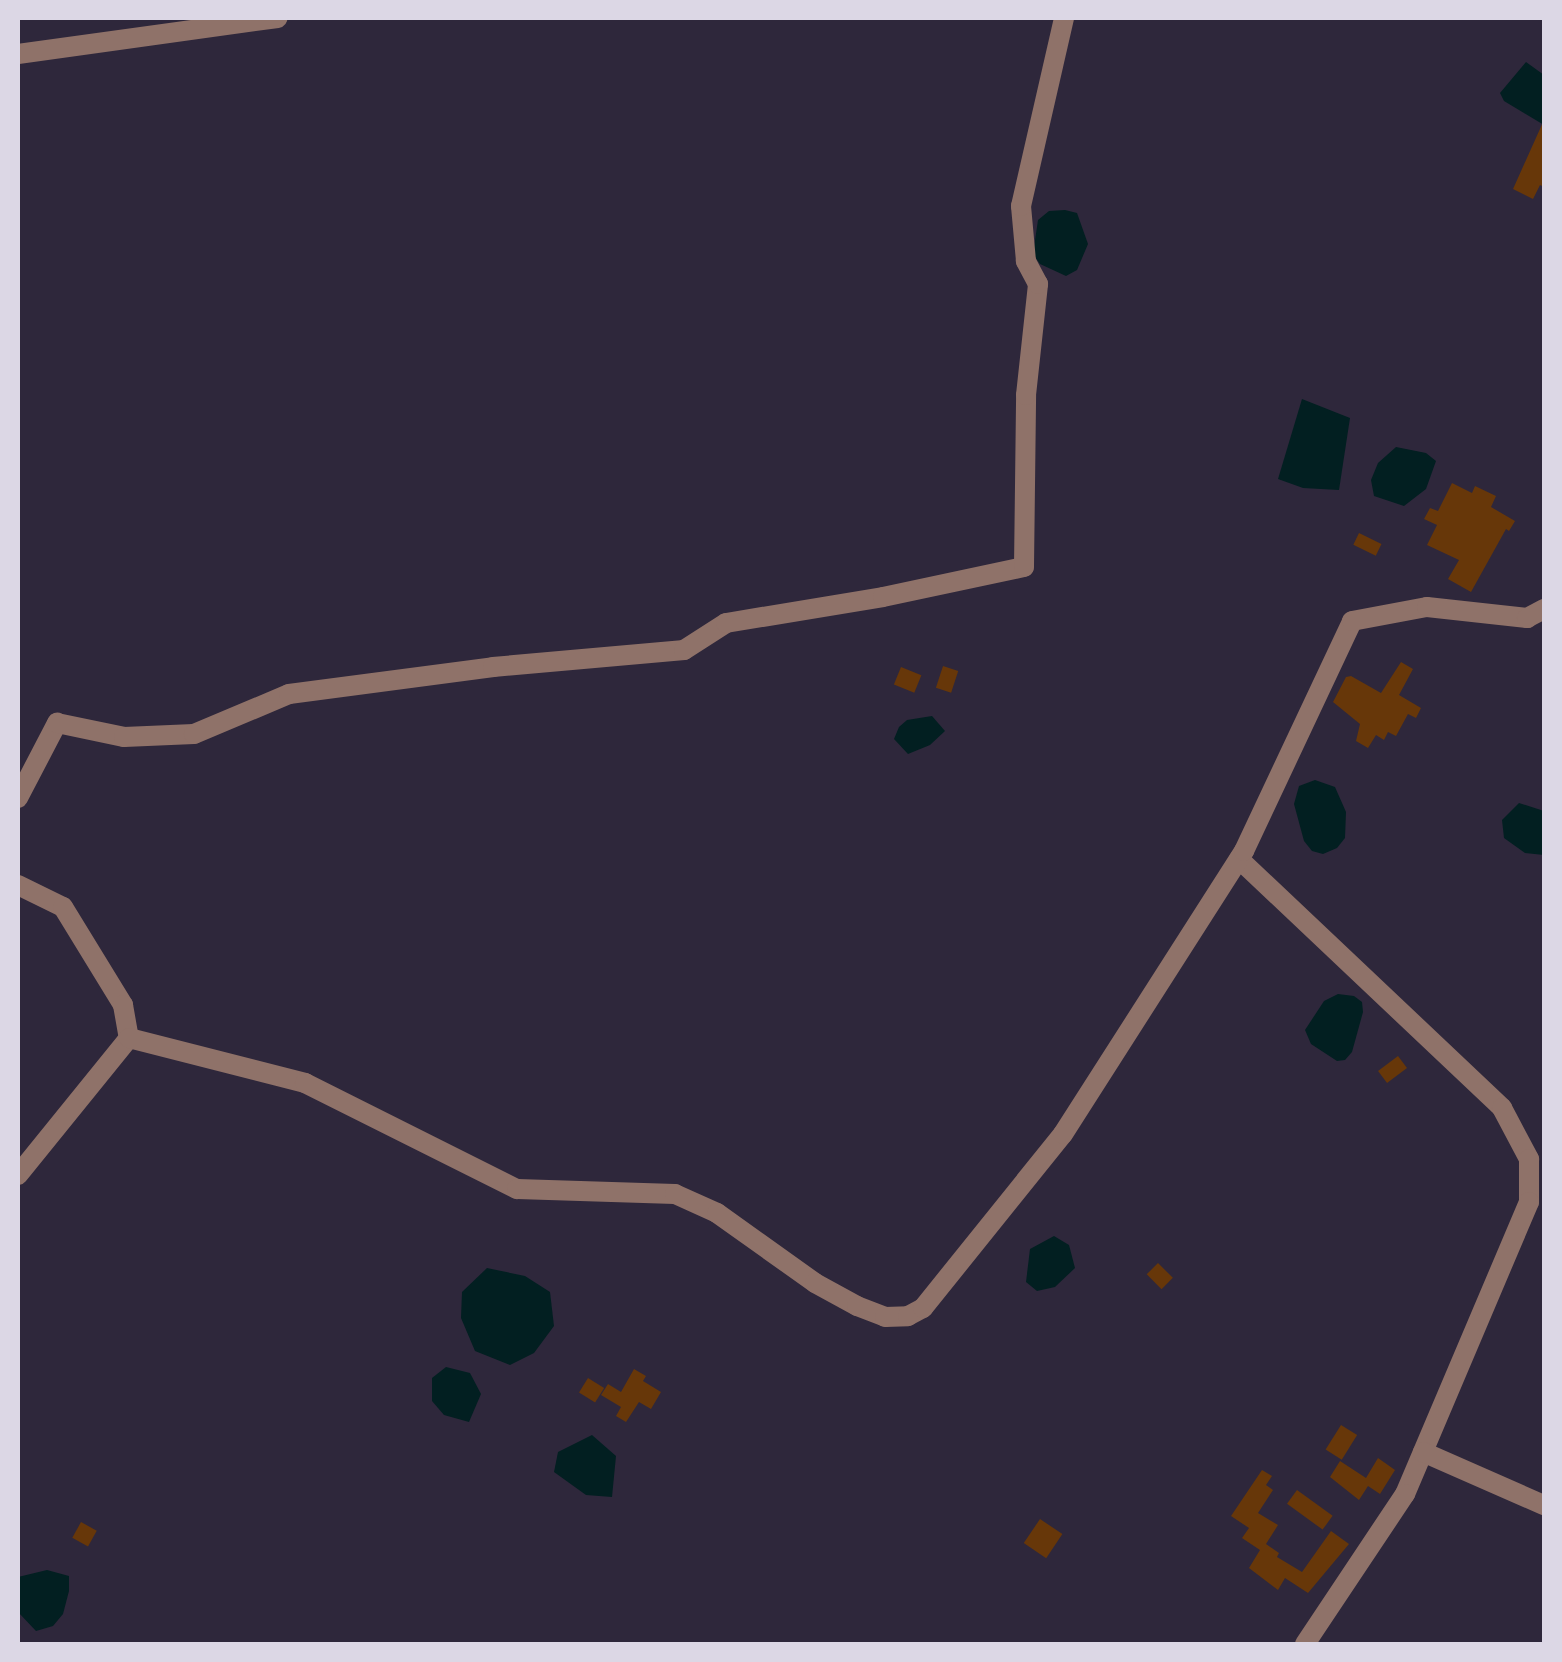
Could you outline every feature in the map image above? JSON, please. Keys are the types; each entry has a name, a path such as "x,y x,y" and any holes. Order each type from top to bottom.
{"street":[{"path":"18,54 278,18"},
{"path":"18,798 56,723 124,736 194,734 289,694 492,667 684,650 726,623 884,597 1024,567 1026,396 1038,284 1026,261 1021,206 1064,18"},
{"path":"129,1038 306,1083 517,1189 674,1194 717,1213 843,1298 885,1317 908,1316 933,1296 1063,1134 1238,859 1352,621 1427,607 1526,618 1544,609"},
{"path":"1238,859 1502,1108 1530,1158 1529,1202 1405,1494 1305,1644"},
{"path":"18,885 63,907 123,1005 129,1038 18,1176"},
{"path":"1423,1452 1544,1505"}],"shaded area":[{"path":"1526,62 1544,75 1544,125 1504,101 1500,93"},
{"path":"1049,211 1077,213 1088,244 1077,270 1066,276 1040,264 1033,254 1038,220"},
{"path":"1302,399 1350,418 1339,490 1303,488 1278,479"},
{"path":"1396,447 1426,453 1436,461 1426,489 1404,506 1374,496 1371,480 1378,463"},
{"path":"932,716 945,731 930,745 908,754 894,739 899,727 907,720"},
{"path":"1315,780 1335,787 1346,812 1345,838 1337,848 1323,854 1312,851 1304,841 1294,804 1299,786"},
{"path":"1519,803 1544,811 1544,855 1525,853 1504,838 1502,820"},
{"path":"1338,994 1354,996 1362,1002 1363,1012 1352,1052 1345,1060 1337,1061 1311,1044 1305,1030 1324,1001"},
{"path":"1054,1236 1069,1245 1075,1268 1055,1287 1037,1291 1026,1282 1030,1249"},
{"path":"487,1268 525,1276 550,1292 554,1326 534,1353 510,1365 475,1351 461,1318 462,1292"},
{"path":"446,1367 470,1373 481,1394 469,1422 444,1415 432,1401 432,1378"},
{"path":"592,1435 616,1456 612,1497 586,1495 554,1472 558,1452"},
{"path":"47,1570 69,1576 69,1591 63,1614 53,1626 36,1631 18,1612 18,1577"}],"building":[{"path":"1544,120 1544,187 1540,185 1533,199 1513,189"},
{"path":"1452,483 1472,493 1475,486 1496,496 1491,507 1515,521 1509,531 1506,529 1471,592 1448,579 1459,560 1427,545 1437,525 1424,519 1430,508 1438,511"},
{"path":"1359,533 1381,544 1376,556 1353,545"},
{"path":"1401,662 1413,669 1399,695 1421,708 1416,718 1408,714 1396,736 1388,732 1384,740 1376,735 1368,748 1356,741 1360,724 1333,702 1346,677 1351,676 1381,693"},
{"path":"943,666 958,671 951,693 936,688"},
{"path":"901,667 921,675 914,693 894,685"},
{"path":"1398,1056 1407,1068 1387,1083 1378,1071"},
{"path":"1158,1263 1173,1278 1162,1289 1147,1274"},
{"path":"634,1369 646,1376 643,1381 661,1392 651,1409 639,1402 626,1422 616,1416 621,1407 601,1395 608,1384 621,1392"},
{"path":"588,1378 604,1388 595,1402 579,1392"},
{"path":"1341,1425 1357,1435 1342,1460 1326,1450"},
{"path":"1378,1458 1395,1470 1380,1494 1368,1486 1359,1500 1330,1477 1340,1461 1366,1478"},
{"path":"1262,1470 1272,1476 1266,1485 1273,1490 1258,1513 1278,1525 1266,1544 1279,1553 1277,1557 1302,1572 1331,1531 1349,1544 1308,1593 1285,1578 1278,1590 1249,1568 1260,1550 1242,1538 1249,1528 1231,1516"},
{"path":"1297,1490 1333,1516 1323,1530 1287,1504"},
{"path":"1040,1519 1062,1534 1046,1558 1024,1543"},
{"path":"81,1522 97,1531 88,1546 72,1538"}]}
